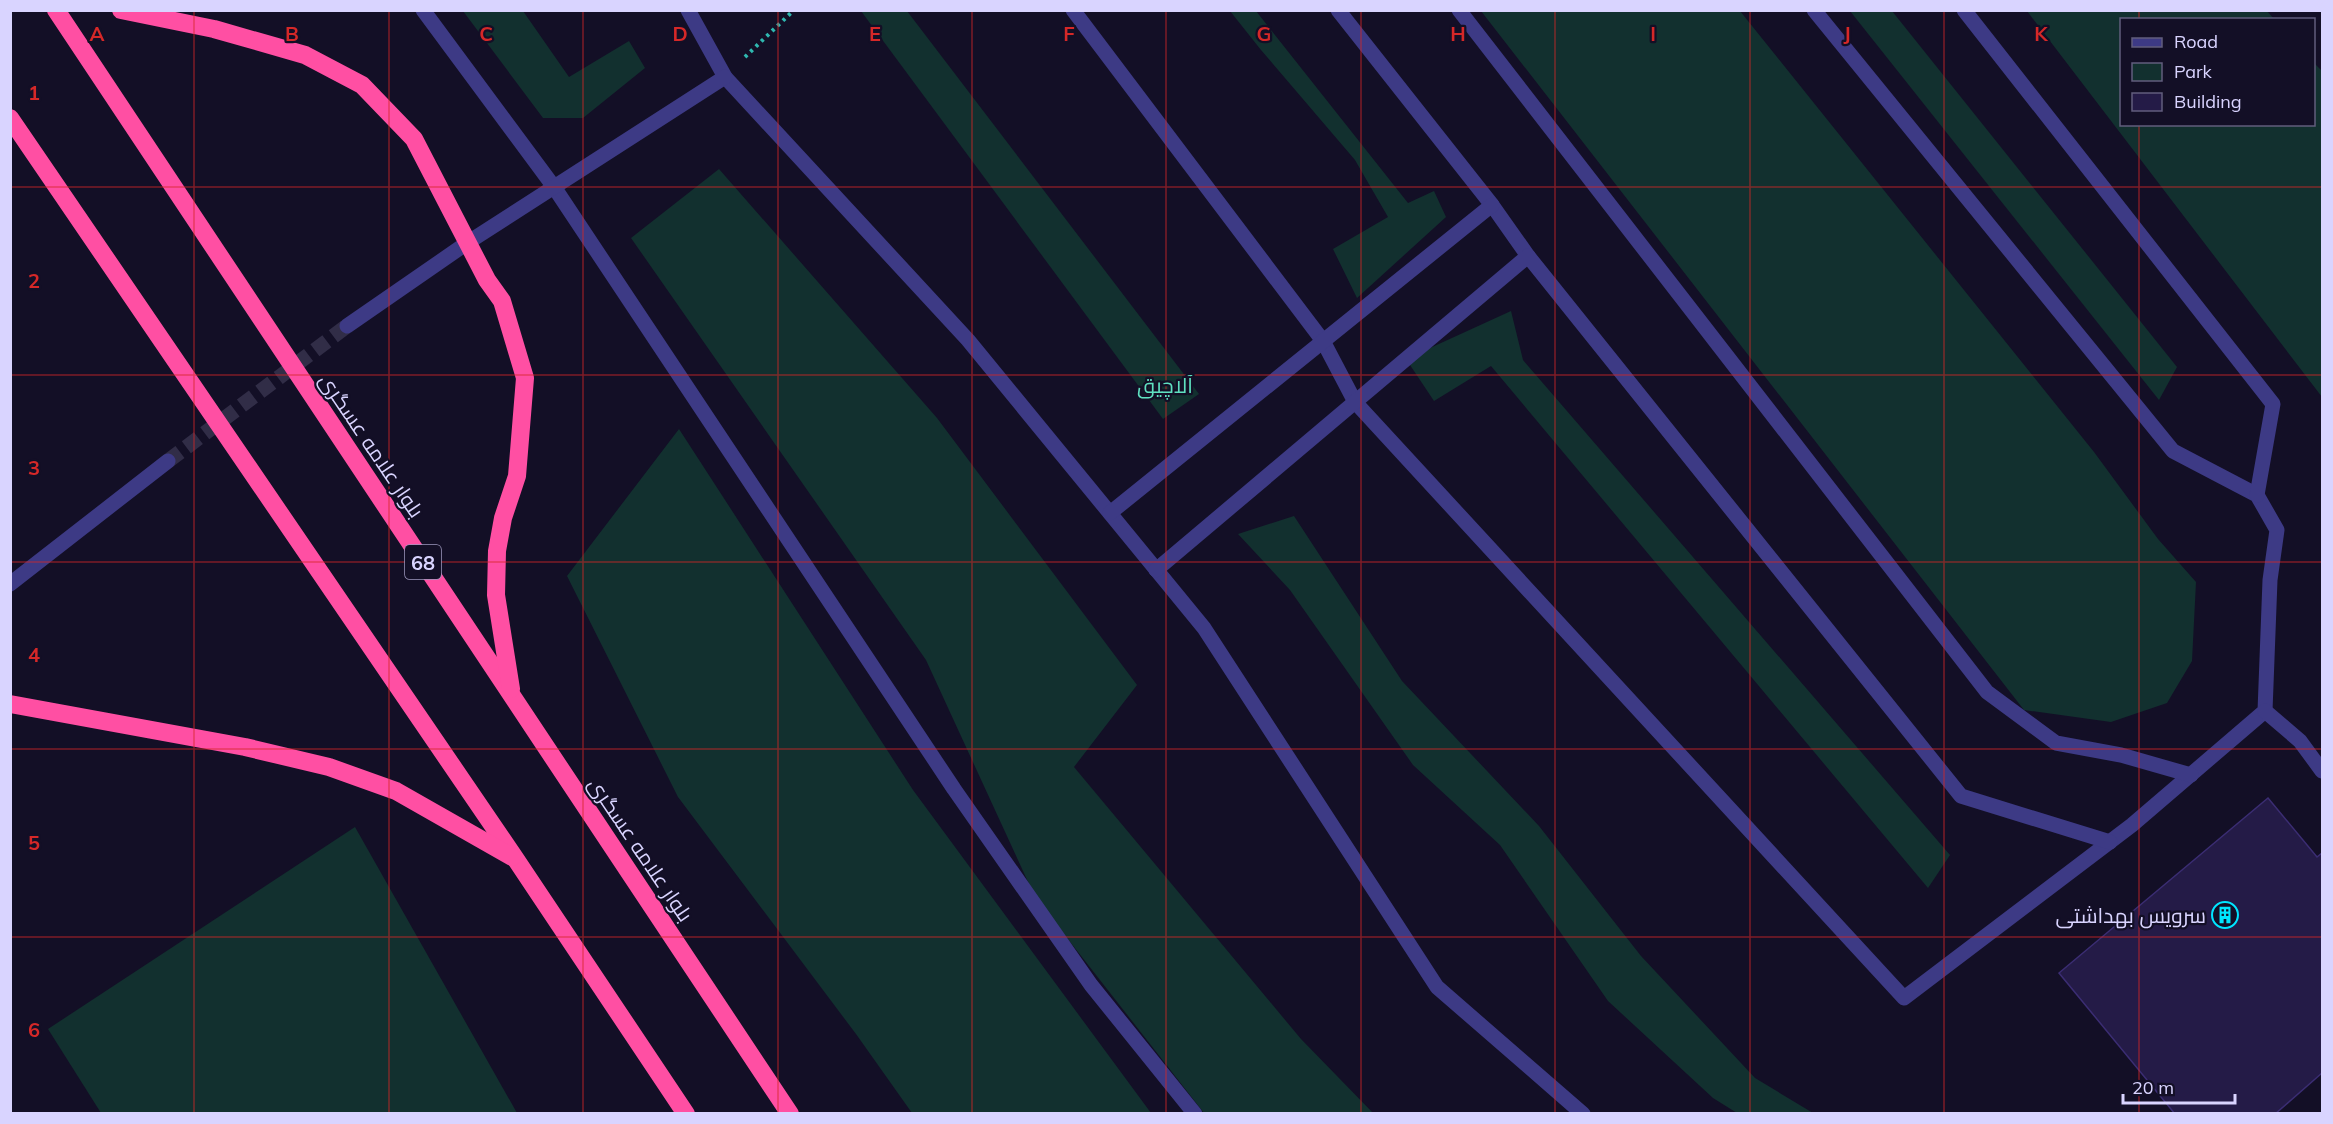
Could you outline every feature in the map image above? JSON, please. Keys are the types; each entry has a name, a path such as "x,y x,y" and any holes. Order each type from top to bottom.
{"highway":[{"name":"بلوار علامه عسگری","path":"56,10 790,1113"},
{"path":"121,10 214,28 305,55 362,85 414,139 487,280 502,301 525,378 517,476 503,518 497,551 496,595 513,696"},
{"path":"10,118 515,858 686,1113"},
{"path":"10,704 234,745 329,767 396,791 515,858"}],"street":[{"path":"423,10 554,187 954,789 1091,985 1195,1113"},
{"path":"688,10 725,76 968,339 1204,628 1437,987 1583,1113"},
{"path":"1073,10 1323,341 1355,402 1904,998 2110,842 2265,711 2270,580 2277,530 2258,495 2173,450 1814,10"},
{"path":"1338,10 1492,205 1528,256 1961,796 2110,842"},
{"path":"1459,10 1987,692 2056,743 2121,755 2191,775"},
{"path":"1964,10 2273,404 2258,495"},
{"path":"347,326 467,243 725,76"},
{"path":"1110,513 1492,205"},
{"path":"1156,570 1528,256"},
{"path":"10,584 168,460"},
{"path":"2265,711 2300,741 2322,771"}],"path":[{"path":"725,76 794,10"}],"green space":[{"path":"463,11 523,11 569,77 629,41 645,68 583,118 543,118"},
{"name":"آلاچیق","path":"861,11 907,11 1199,394 1163,419"},
{"path":"1230,11 1256,11 1408,203 1434,191 1446,217 1357,298 1333,249 1388,217 1355,160"},
{"path":"1481,11 1740,11 2094,452 2158,539 2196,582 2192,661 2167,703 2111,722 2024,710"},
{"path":"1850,11 1892,11 2177,367 2159,400"},
{"path":"2027,11 2267,11 2273,18 2120,18 2120,126 2315,126 2315,64 2322,71 2322,397"},
{"path":"719,169 937,418 1137,685 1074,767 1301,1039 1373,1113 1204,1113 1035,897 926,660 631,238"},
{"path":"1511,311 1523,360 1950,855 1928,888 1491,366 1434,401 1406,359"},
{"path":"679,429 913,790 1151,1113 912,1113 856,1034 678,797 567,576"},
{"path":"1294,516 1402,681 1539,826 1641,956 1755,1078 1813,1113 1737,1113 1713,1098 1608,1001 1500,845 1413,765 1290,590 1238,534"},
{"path":"355,827 517,1113 101,1113 48,1029"}],"building":[{"name":"سرویس بهداشتی","path":"2268,798 2317,857 2322,853 2322,1073 2275,1114 2175,1114 2059,973"}],"tunnel":[{"path":"168,461 347,326"}],"place":[{"name":"سرویس بهداشتی","path":"2225,915"}]}
